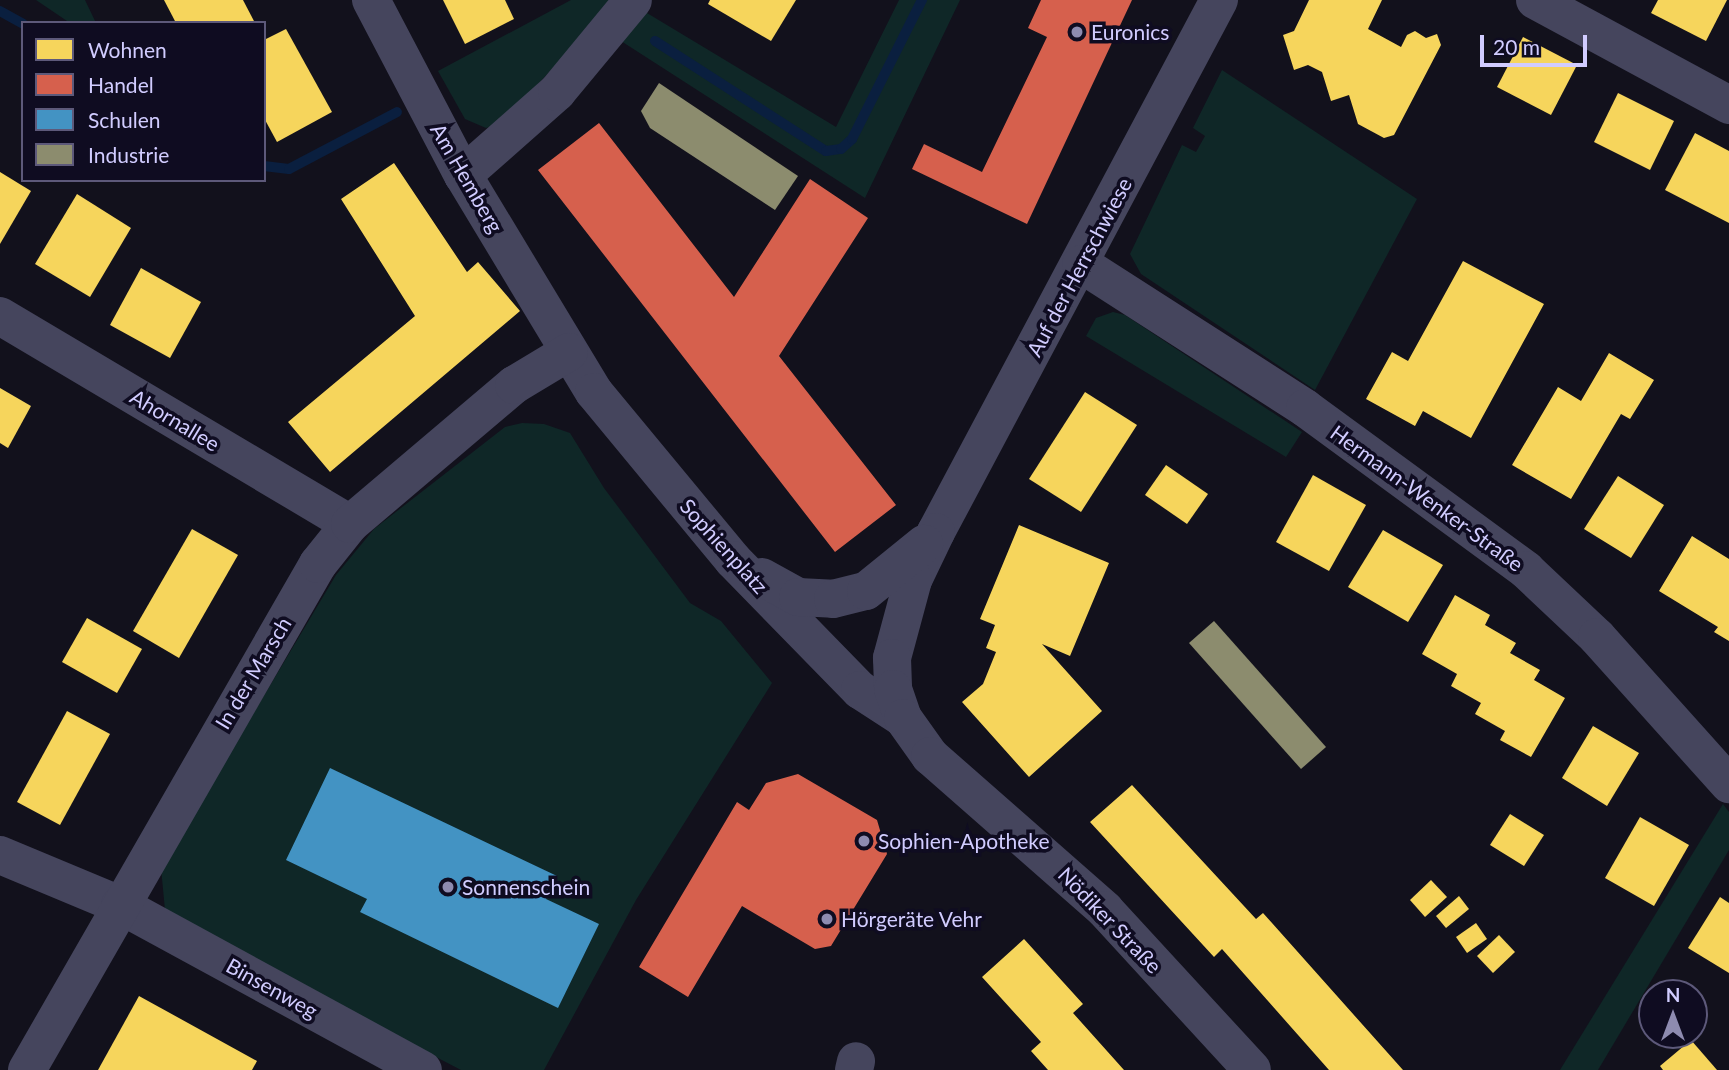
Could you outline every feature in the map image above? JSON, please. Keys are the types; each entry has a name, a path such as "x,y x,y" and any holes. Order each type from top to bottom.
{"street":[{"name":"Am Hemberg","path":"371,0 463,175 569,352"},
{"path":"463,175 558,92 633,0"},
{"name":"Auf der Herrschwiese","path":"903,718 893,689 894,646 913,580 1219,0"},
{"path":"1535,0 1729,105"},
{"name":"Hermann-Wenker-Straße","path":"1081,264 1305,408 1526,570 1597,637 1729,784"},
{"name":"Ahornallee","path":"0,316 350,524"},
{"name":"In der Marsch","path":"27,1070 318,564 350,524 514,385 569,352"},
{"name":"Sophienplatz","path":"569,352 617,422 733,560 860,690 903,718"},
{"name":"Auf der Herrschwiese","path":"733,560 798,597 833,599 866,591 896,572 936,532"},
{"name":"Nödiker Straße","path":"903,718 930,756 1105,911 1252,1070"},
{"name":"Binsenweg","path":"0,855 120,905 423,1070"}],"green space":[{"path":"36,0 85,0 95,21 67,21"},
{"path":"571,0 616,0 502,123 486,128 465,119 438,71"},
{"path":"899,0 960,0 865,198 621,41 642,10 836,127"},
{"path":"1222,70 1417,199 1315,390 1141,274 1130,254 1182,145 1196,152 1205,136 1193,128"},
{"path":"1113,312 1125,315 1302,432 1286,457 1086,336 1096,318"},
{"path":"522,423 544,424 570,433 604,488 690,603 721,621 772,683 636,900 544,1070 461,1070 181,924 165,910 161,868 336,575 374,529 505,427"},
{"path":"1723,804 1729,812 1729,850 1652,979 1638,979 1638,1003 1598,1070 1560,1070"}],"building: Wohnen":[{"path":"164,0 243,0 254,21 175,21"},
{"path":"443,0 505,0 514,19 465,44"},
{"path":"710,0 796,0 771,41 708,4"},
{"path":"1309,0 1382,0 1368,29 1401,47 1407,35 1415,31 1426,38 1437,34 1441,45 1394,135 1384,138 1358,124 1349,95 1331,101 1322,72 1308,65 1294,70 1283,35 1294,31"},
{"path":"1658,0 1727,0 1706,41 1651,13"},
{"path":"286,29 332,112 277,142 266,122 266,39"},
{"path":"1523,37 1577,65 1551,115 1497,87"},
{"path":"1618,93 1674,121 1650,170 1594,142"},
{"path":"1695,133 1729,151 1729,223 1665,190"},
{"path":"394,163 467,272 478,262 520,311 330,472 288,422 415,316 341,199"},
{"path":"0,172 31,191 0,244"},
{"path":"77,194 131,228 90,297 35,264"},
{"path":"1463,261 1544,304 1471,438 1423,411 1415,426 1366,399 1392,352 1408,361"},
{"path":"141,268 201,302 170,358 110,325"},
{"path":"1609,353 1654,380 1630,419 1621,414 1571,499 1512,465 1558,387 1581,401"},
{"path":"0,388 31,406 8,448 0,443"},
{"path":"1085,392 1137,425 1081,512 1029,479"},
{"path":"1166,465 1208,494 1187,524 1145,495"},
{"path":"1313,475 1366,505 1329,571 1276,542"},
{"path":"1618,476 1664,505 1631,558 1584,529"},
{"path":"1019,525 1109,563 1070,656 1042,644 1102,711 1029,777 962,702 983,684 996,652 986,648 995,625 980,619"},
{"path":"192,529 238,555 179,658 133,631"},
{"path":"1383,530 1443,565 1408,622 1348,587"},
{"path":"1692,536 1729,559 1729,641 1714,632 1718,627 1659,591"},
{"path":"1455,595 1490,615 1485,625 1516,643 1510,653 1540,670 1534,680 1565,698 1531,757 1500,740 1505,731 1475,714 1481,703 1451,686 1457,674 1422,654"},
{"path":"87,618 142,649 117,693 62,662"},
{"path":"67,711 110,734 60,825 17,802"},
{"path":"1593,726 1639,753 1607,806 1562,778"},
{"path":"1132,785 1256,919 1263,913 1403,1070 1329,1070 1222,949 1214,957 1090,822"},
{"path":"1510,814 1544,835 1524,866 1490,845"},
{"path":"1640,817 1689,845 1654,906 1605,878"},
{"path":"1431,880 1447,897 1425,917 1410,900"},
{"path":"1459,896 1469,909 1446,928 1436,916"},
{"path":"1720,897 1729,903 1729,973 1688,948"},
{"path":"1476,923 1487,939 1467,953 1456,937"},
{"path":"1499,935 1515,952 1493,973 1477,956"},
{"path":"1024,939 1083,1004 1073,1013 1124,1070 1048,1070 1031,1051 1041,1042 982,977"},
{"path":"139,996 257,1061 252,1070 98,1070"},
{"path":"1680,1049 1699,1049 1717,1070 1663,1070 1660,1066"}],"building: Handel":[{"path":"1041,0 1132,0 1027,224 912,169 924,144 982,172 1047,37 1028,28"},
{"path":"599,123 734,297 810,179 868,218 779,356 896,505 835,552 538,170"},
{"path":"798,774 877,820 887,854 831,946 815,949 742,906 688,997 639,967 737,802 749,810 766,783"}],"building: Schulen":[{"name":"Sonnenschein","path":"330,768 557,876 546,899 599,924 558,1008 360,912 367,899 286,860"}],"building: Industrie":[{"path":"659,83 798,176 775,210 650,128 641,111"},
{"path":"1214,621 1326,747 1301,769 1189,643"}],"waterway":[{"path":"655,41 826,151 841,149 852,139 922,0"},
{"path":"0,11 21,23"},
{"path":"266,166 289,169 397,112"}],"place":[{"name":"Euronics","path":"1077,32"},
{"name":"Sophien-Apotheke","path":"864,841"},
{"name":"Sonnenschein","path":"448,887"},
{"name":"Hörgeräte Vehr","path":"827,919"}]}
